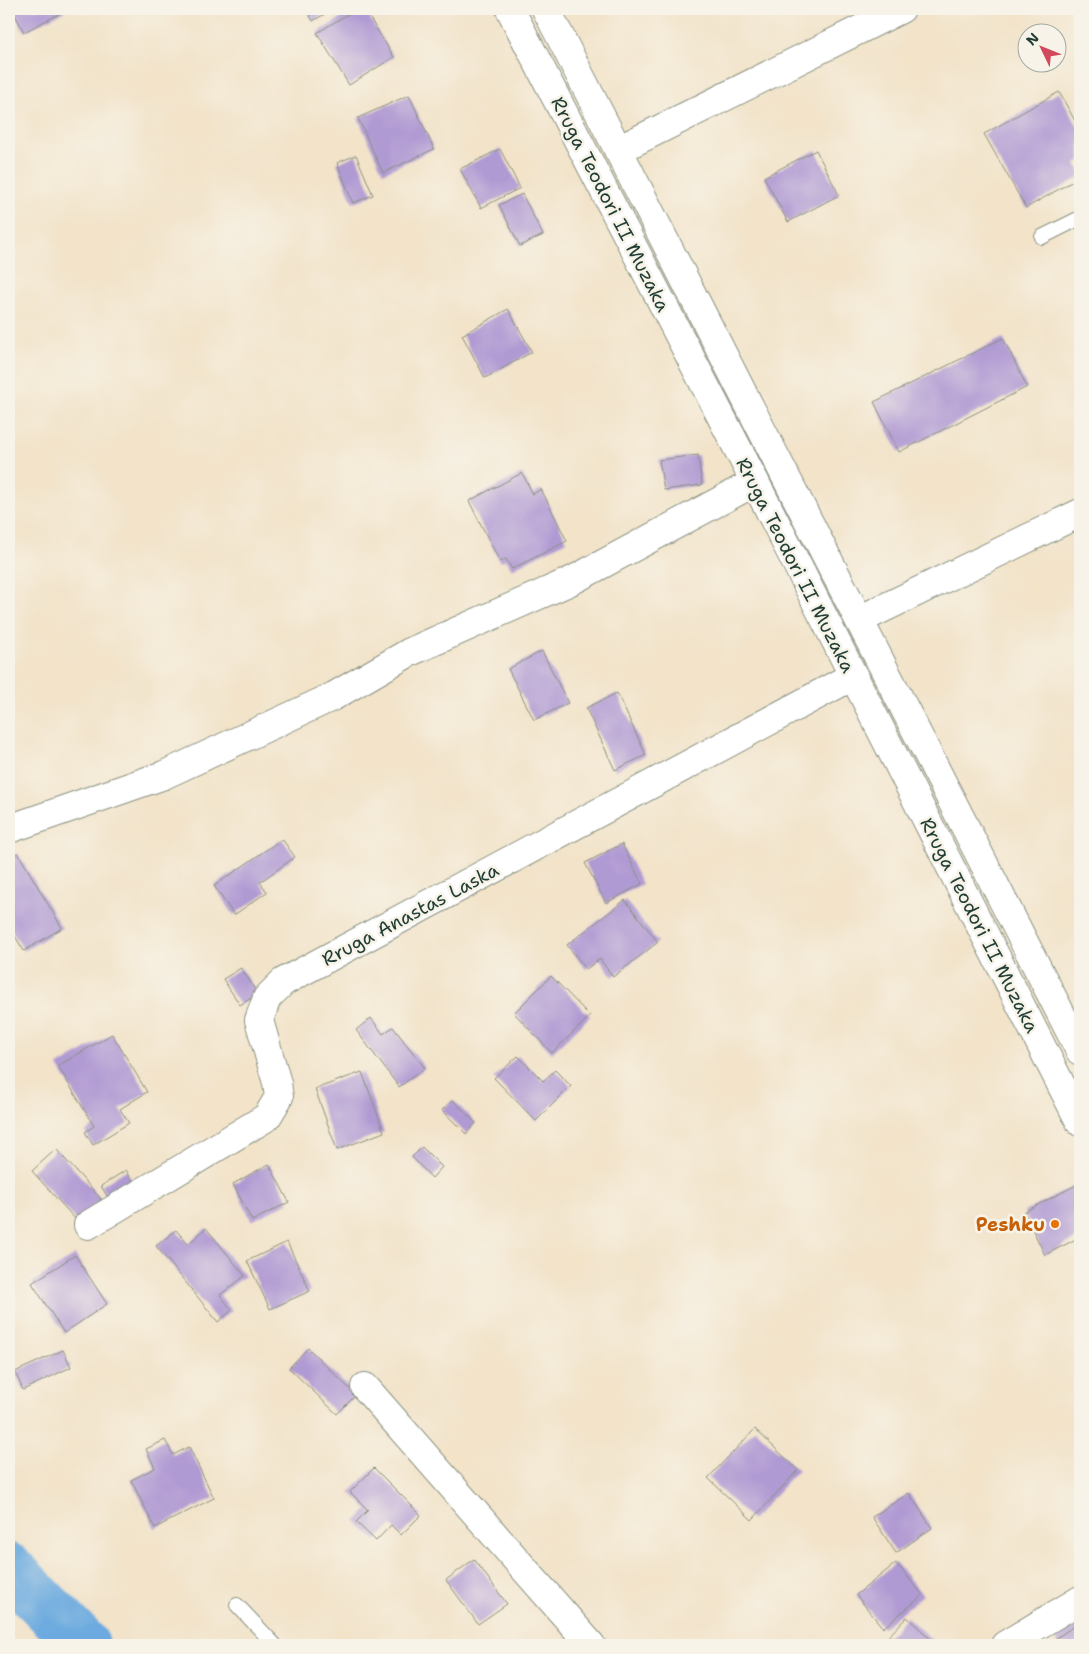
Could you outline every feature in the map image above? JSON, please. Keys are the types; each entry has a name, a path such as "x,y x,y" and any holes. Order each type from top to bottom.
{"street":[{"name":"Rruga Teodori II Muzaka","path":"510,9 755,482 1080,1122"},
{"name":"Rruga Teodori II Muzaka","path":"546,9 1079,1048"},
{"path":"618,150 901,9"},
{"path":"9,829 164,775 290,717 334,696 410,652 573,580 755,482"},
{"path":"859,620 1080,513"},
{"name":"Rruga Anastas Laska","path":"88,1225 267,1117 280,1097 259,1020 266,998 283,982 853,676"},
{"path":"365,1387 591,1645"},
{"path":"1005,1645 1080,1600"}],"lane":[{"path":"1042,237 1080,218"},
{"path":"237,1604 275,1645"}],"building":[{"path":"12,9 64,9 65,11 24,32"},
{"path":"306,9 333,9 313,21"},
{"path":"356,9 364,9 394,57 349,85 317,33"},
{"path":"1059,92 1080,130 1080,161 1076,164 1080,177 1026,208 984,134"},
{"path":"409,95 434,149 383,173 358,118"},
{"path":"500,149 520,188 481,208 460,169"},
{"path":"816,150 839,195 788,222 764,177"},
{"path":"356,155 373,195 353,203 337,163"},
{"path":"522,194 543,235 520,246 499,205"},
{"path":"508,309 532,352 485,378 462,335"},
{"path":"1003,338 1027,387 899,452 874,402"},
{"path":"698,455 702,485 664,490 659,460"},
{"path":"522,473 533,494 541,489 567,541 512,569 506,559 500,562 469,501"},
{"path":"542,651 568,703 534,720 508,669"},
{"path":"617,693 646,755 615,770 586,708"},
{"path":"282,839 295,857 260,882 267,892 234,915 214,886"},
{"path":"622,844 642,884 606,903 585,863"},
{"path":"18,853 62,928 24,951 9,926 9,858"},
{"path":"625,900 658,942 613,977 600,959 586,969 567,945"},
{"path":"241,968 258,994 240,1005 223,979"},
{"path":"551,976 590,1016 552,1053 514,1013"},
{"path":"371,1018 383,1034 393,1027 425,1068 399,1087 356,1030"},
{"path":"112,1034 147,1092 120,1109 129,1123 93,1145 85,1132 94,1126 58,1066"},
{"path":"518,1056 543,1081 555,1070 571,1086 536,1121 494,1078"},
{"path":"362,1072 384,1132 337,1150 315,1089"},
{"path":"453,1100 476,1123 466,1134 442,1110"},
{"path":"422,1147 442,1167 432,1178 412,1157"},
{"path":"56,1149 101,1199 77,1221 32,1171"},
{"path":"269,1164 289,1202 252,1221 233,1184"},
{"path":"126,1170 135,1185 110,1201 101,1186"},
{"name":"Peshku","path":"1076,1185 1080,1193 1080,1237 1045,1255 1024,1212"},
{"path":"206,1228 245,1276 220,1295 232,1310 218,1322 156,1246 176,1230 188,1244"},
{"path":"287,1242 310,1291 270,1309 247,1261"},
{"path":"75,1255 107,1304 64,1333 32,1283"},
{"path":"308,1348 356,1395 337,1414 289,1368"},
{"path":"63,1350 71,1367 23,1390 15,1372"},
{"path":"755,1429 798,1470 752,1520 708,1478"},
{"path":"165,1440 173,1455 189,1447 214,1498 155,1528 131,1480 155,1468 146,1449"},
{"path":"374,1468 421,1515 401,1535 391,1525 376,1541 356,1522 368,1510 350,1492"},
{"path":"909,1493 932,1528 896,1553 872,1517"},
{"path":"474,1559 507,1604 478,1624 446,1580"},
{"path":"896,1563 923,1595 883,1628 856,1595"},
{"path":"907,1617 937,1645 880,1645"},
{"path":"1080,1622 1080,1645 1059,1645 1055,1639"}],"waterway":[{"path":"9,1569 84,1645"}],"place":[{"name":"Peshku","path":"1055,1224"}]}
